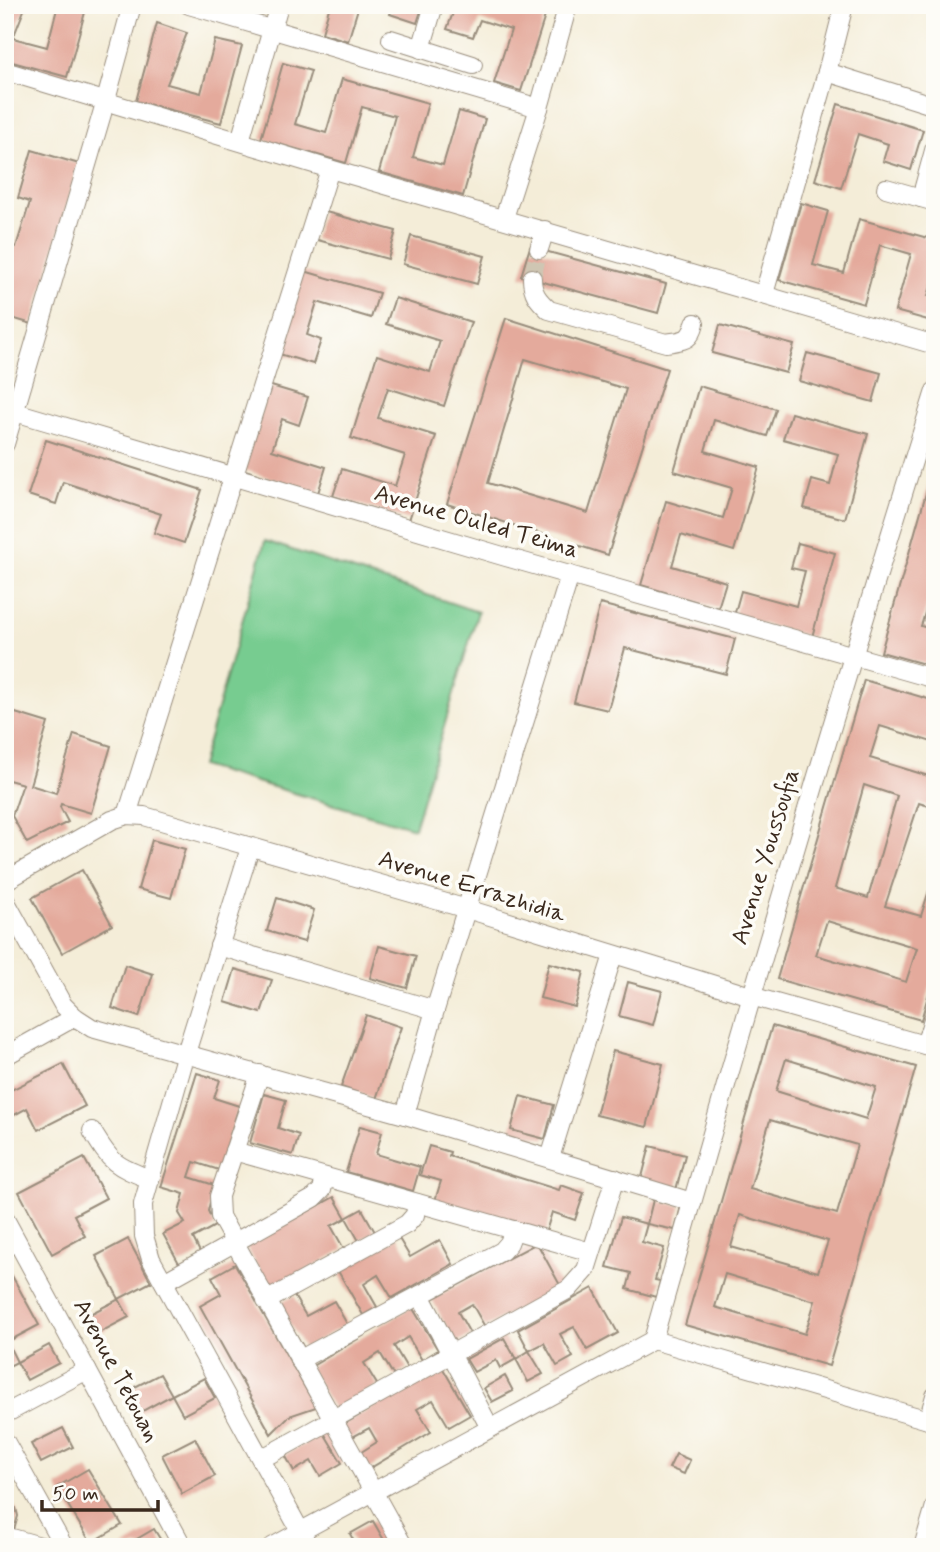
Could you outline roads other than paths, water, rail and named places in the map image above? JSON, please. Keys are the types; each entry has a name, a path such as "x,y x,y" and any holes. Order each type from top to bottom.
{"street":[{"path":"5,444 10,410 106,100 132,5"},
{"path":"189,5 539,108"},
{"path":"240,141 279,5"},
{"path":"421,49 434,5"},
{"path":"504,218 568,5"},
{"path":"764,294 844,5"},
{"path":"391,39 472,65"},
{"path":"5,71 330,169 935,345"},
{"path":"827,72 935,106"},
{"path":"886,188 928,200 935,147"},
{"path":"5,881 112,820 127,815 330,169"},
{"path":"539,250 545,230"},
{"path":"532,278 532,288 538,300 549,310 666,343 684,340 692,335 695,323"},
{"name":"Avenue Youssoufia","path":"653,1340 751,996 935,391"},
{"name":"Avenue Ouled Teima","path":"10,410 935,679"},
{"path":"405,1115 570,575"},
{"name":"Avenue Errazhidia","path":"127,815 144,816 467,909 751,996 930,1046"},
{"path":"250,848 143,1204 144,1236 151,1259 304,1539"},
{"path":"5,900 63,1005 92,1028 405,1115 692,1202"},
{"path":"219,946 435,1010"},
{"path":"550,1158 613,955"},
{"path":"930,1046 935,1013"},
{"path":"5,1056 75,1017"},
{"path":"260,1074 218,1202 220,1216 404,1547"},
{"path":"92,1131 105,1153 117,1166 150,1179"},
{"path":"234,1151 591,1252"},
{"path":"164,1282 314,1198 322,1190 325,1177"},
{"path":"261,1459 569,1289 582,1277 615,1178"},
{"path":"266,1301 407,1224 415,1215 417,1203"},
{"name":"Avenue Tetouan","path":"5,1219 183,1547"},
{"path":"299,1360 502,1251 509,1243 514,1230"},
{"path":"420,1295 490,1428"},
{"path":"272,1547 304,1539 373,1491 653,1340 931,1421 935,1396"},
{"path":"5,1414 87,1370"},
{"path":"5,1441 12,1464 64,1547"},
{"path":"928,1541 935,1506"},
{"path":"5,1536 44,1547"}],"tunnel":[{"path":"532,278 539,249"}]}
